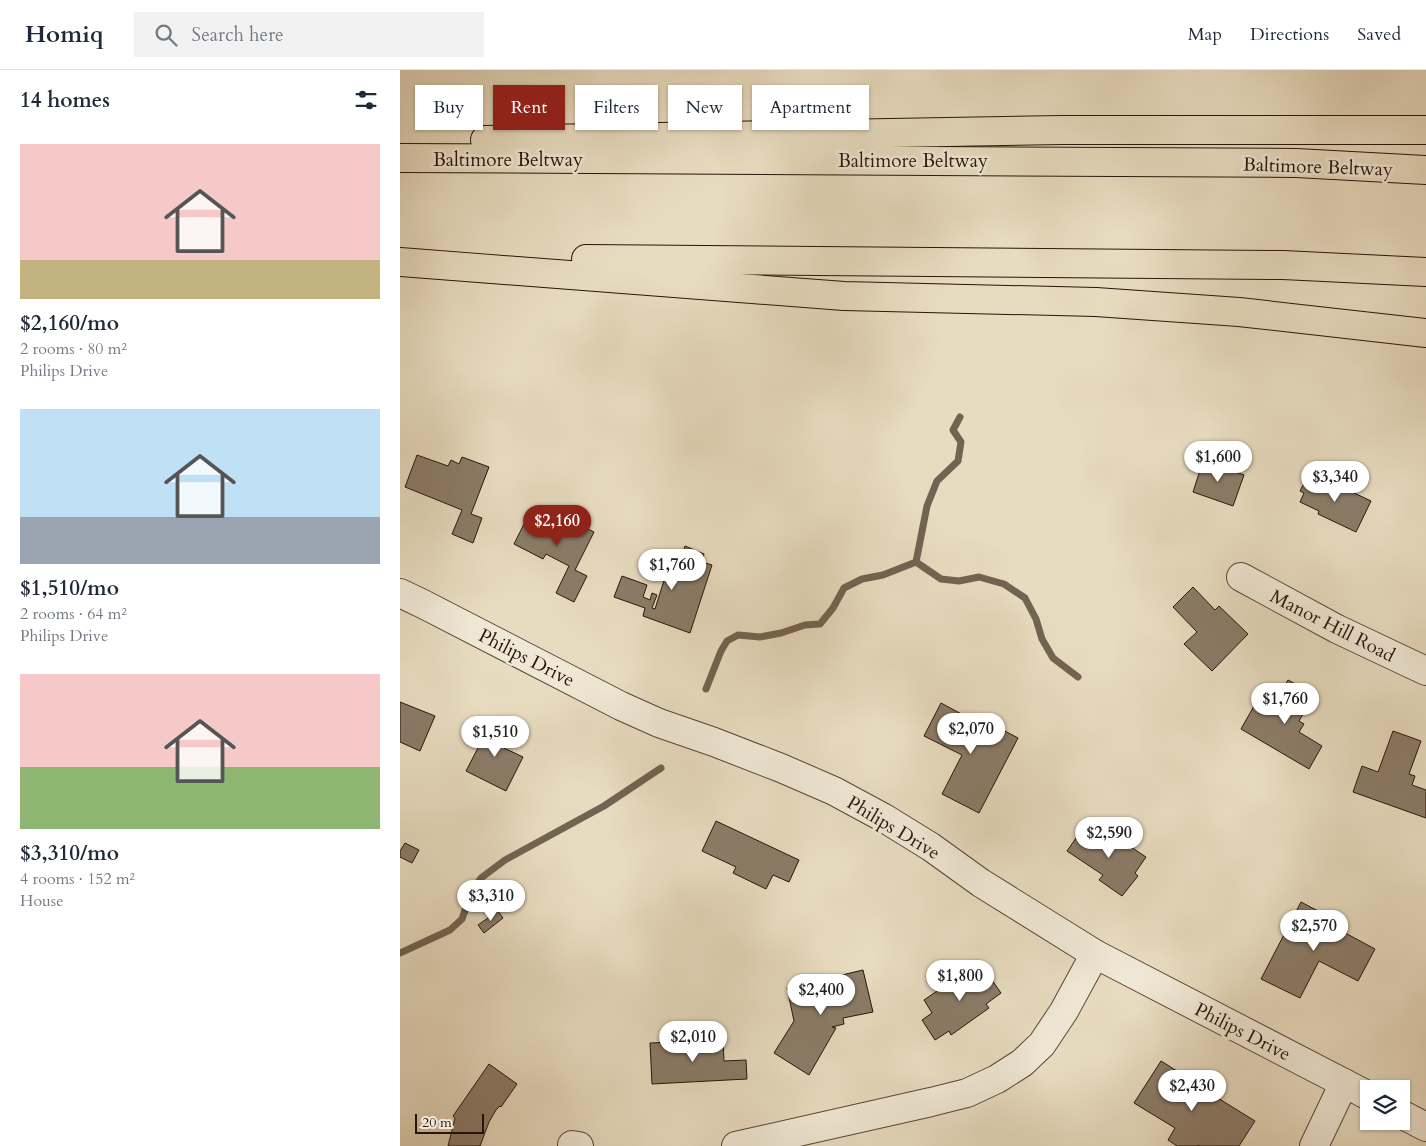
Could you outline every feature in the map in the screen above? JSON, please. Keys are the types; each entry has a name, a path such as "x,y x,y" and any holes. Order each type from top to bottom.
{"highway":[{"path":"400,142 1063,130 1426,130"},
{"name":"Baltimore Beltway","path":"400,158 1286,163 1426,170"},
{"path":"400,257 1283,265 1426,272"},
{"path":"400,262 844,296 1096,302 1240,312 1426,333"}],"street":[{"name":"Manor Hill Road","path":"1241,576 1336,629 1426,671"},
{"name":"Philips Drive","path":"400,593 659,724 714,742 834,791 884,818 931,847 980,883 1095,954 1360,1091"},
{"path":"736,1146 967,1093 997,1079 1022,1063 1042,1044 1064,1011 1095,954"},
{"path":"1314,1146 1344,1083"},
{"path":"1410,1119 1426,1127"}],"building":[{"path":"417,455 448,466 451,460 459,464 462,457 489,467 471,514 482,518 473,543 452,534 462,510 405,487"},
{"path":"1203,461 1244,475 1233,506 1193,492"},
{"path":"1311,477 1331,486 1333,483 1371,501 1356,532 1318,514 1319,511 1300,502 1304,493 1300,491 1303,485 1307,486"},
{"path":"531,510 558,522 561,516 594,532 575,570 587,576 574,602 556,593 569,566 546,554 543,559 514,544"},
{"path":"685,546 704,554 702,562 712,565 690,633 643,616 645,608 614,597 622,576 647,585 643,597 650,600 652,593 657,595 652,608 655,609 673,552 682,555"},
{"path":"1193,587 1215,610 1219,606 1248,634 1212,671 1184,644 1197,632 1173,607"},
{"path":"1288,680 1314,694 1299,721 1304,724 1299,732 1322,746 1309,769 1241,729 1254,706 1268,714"},
{"path":"400,702 435,716 420,751 400,742"},
{"path":"941,703 980,724 982,719 1018,738 979,813 942,794 962,755 924,736"},
{"path":"493,719 513,730 504,748 523,757 506,791 466,771"},
{"path":"1393,731 1421,741 1409,774 1415,776 1412,785 1426,790 1426,818 1353,792 1362,766 1378,772"},
{"path":"716,821 799,860 789,882 773,875 766,889 733,873 736,867 702,851"},
{"path":"1083,828 1104,842 1110,833 1146,857 1135,873 1138,876 1122,896 1099,880 1103,875 1067,851"},
{"path":"405,843 419,850 412,863 400,857 400,851"},
{"path":"1301,902 1339,922 1336,928 1375,949 1358,981 1319,961 1300,998 1261,979"},
{"path":"498,911 503,918 484,933 478,925"},
{"path":"978,960 1001,993 986,1004 989,1008 951,1035 949,1031 935,1040 922,1020 932,1013 924,1000 950,982 955,988 965,981 959,973"},
{"path":"863,970 873,1012 843,1018 844,1024 832,1027 836,1028 809,1075 774,1053 794,1021 787,988"},
{"path":"723,1040 724,1061 746,1060 747,1079 652,1084 650,1043"},
{"path":"1161,1061 1185,1076 1181,1082 1210,1100 1213,1095 1255,1121 1239,1146 1177,1146 1168,1140 1175,1128 1134,1103"},
{"path":"489,1064 517,1084 501,1107 496,1110 489,1122 480,1146 448,1146 455,1118 453,1116"}],"waterway":[{"path":"916,562 927,506 937,481 958,461 961,442 953,430 960,417"},
{"path":"916,562 941,579 959,581 979,577 1004,584 1025,598 1036,619 1042,639 1053,658 1078,677"},
{"path":"706,689 727,641 738,635 760,637 781,633 805,625 820,624 833,608 844,588 862,579 883,575 916,562"},
{"path":"400,953 450,930 462,919 471,893 481,878 505,860 604,806 661,768"}]}
